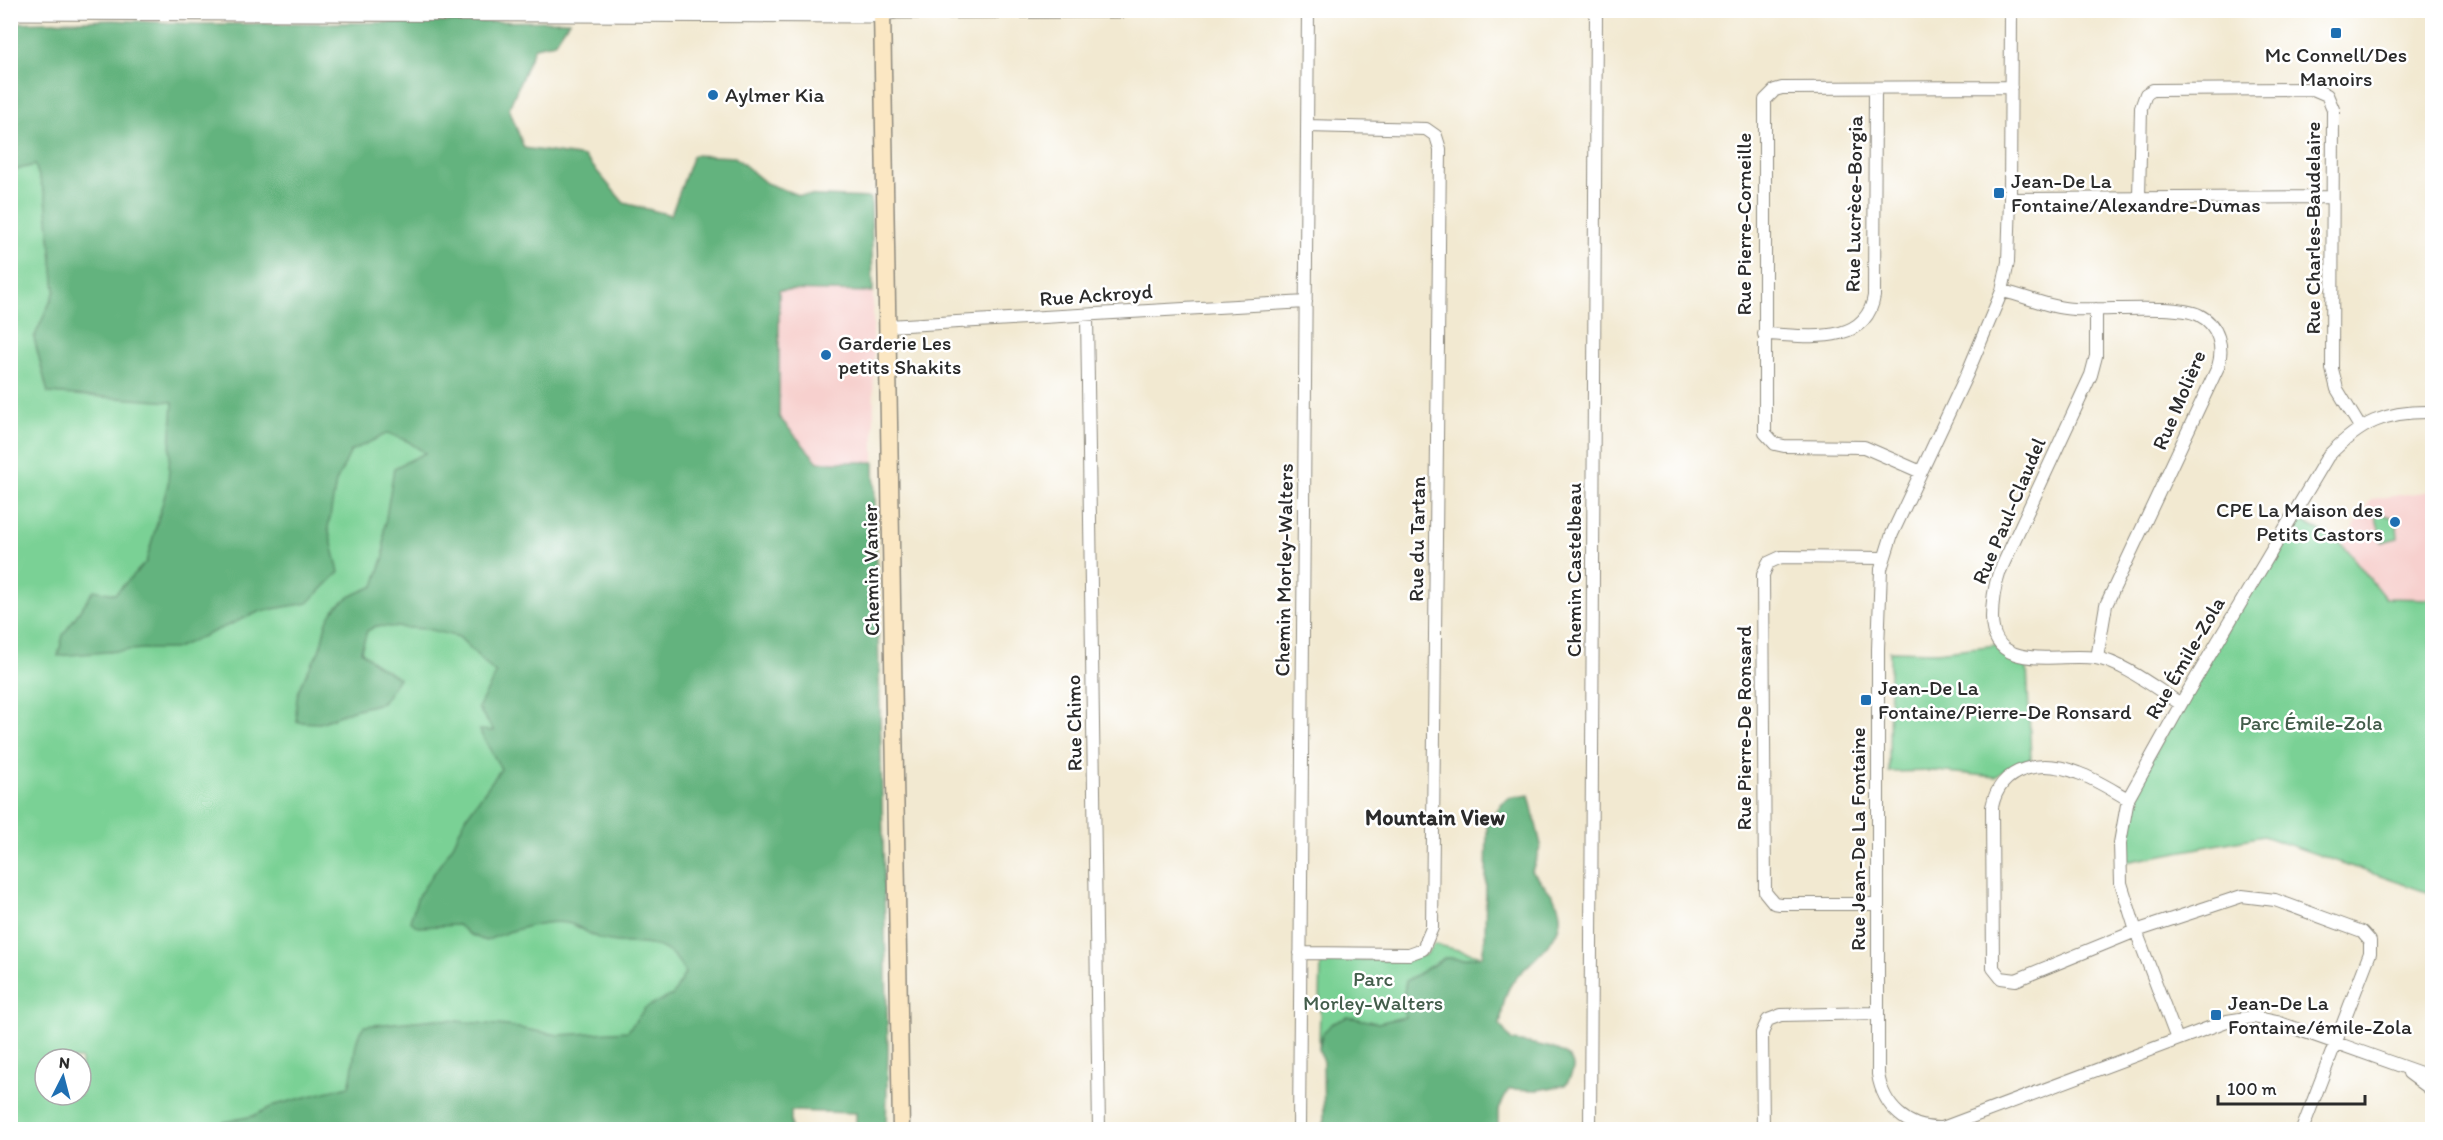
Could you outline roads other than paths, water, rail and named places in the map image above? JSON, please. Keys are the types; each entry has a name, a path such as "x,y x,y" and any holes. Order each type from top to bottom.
{"main road":[{"name":"Chemin Vanier","path":"882,12 901,1130"}],"street":[{"path":"10,12 817,15 882,12 1122,10"},
{"name":"Chemin Morley-Walters","path":"1299,1130 1308,10"},
{"name":"Chemin Castelbeau","path":"1590,1130 1596,10"},
{"name":"Rue Jean-De La Fontaine","path":"2011,10 2008,262 2002,291 1883,558 1878,597 1877,1013 1878,1074 1883,1096 1891,1107 1906,1119 1933,1128 1951,1126 2177,1039 2227,1021 2253,1017 2277,1022 2433,1077"},
{"name":"Rue Pierre-Corneille","path":"1921,472 1864,447 1784,446 1768,439 1763,425 1765,100 1775,90 1782,88 2011,87"},
{"name":"Rue Charles-Baudelaire","path":"2139,197 2141,108 2146,94 2160,88 2313,89 2327,95 2332,108 2333,379 2360,427"},
{"name":"Rue Lucrèce-Borgia","path":"1764,334 1843,333 1862,324 1869,315 1874,296 1875,89"},
{"name":"Rue du Tartan","path":"1300,953 1408,954 1423,949 1432,928 1440,149 1436,136 1426,129 1307,126"},
{"path":"2010,199 2332,197"},
{"name":"Rue Molière","path":"2002,291 2062,307 2191,312 2200,315 2214,328 2222,351 2218,367 2106,605 2097,658"},
{"name":"Rue Ackroyd","path":"888,326 1306,302"},
{"name":"Rue Paul-Claudel","path":"2096,309 2095,366 1999,573 1993,595 1992,622 2000,645 2016,655 2097,658 2117,666 2181,704"},
{"name":"Rue Chimo","path":"1087,316 1099,1130"},
{"name":"Rue Émile-Zola","path":"2177,1039 2136,931 2121,883 2120,843 2128,799 2181,704 2320,468 2337,447 2360,427 2389,414 2433,412"},
{"name":"Rue Pierre-De Ronsard","path":"1876,904 1780,904 1774,903 1765,892 1763,576 1768,563 1781,557 1883,558"},
{"path":"2128,799 2069,770 2021,770 2005,778 1994,796 1992,807 1991,960 1993,968 2001,978 2016,980 2136,931 2222,901 2253,896 2275,900 2362,932 2370,941 2370,953 2302,1130"},
{"path":"1763,1130 1762,1033 1768,1020 1781,1015 1877,1013"},
{"name":"Rue Jean-De La Fontaine","path":"2403,1068 2433,1084"},
{"name":"Rue Jean-De La Fontaine","path":"2403,1068 2433,1090"}],"place":[{"name":"Mc Connell/Des Manoirs","path":"2336,33"},
{"name":"Aylmer Kia","path":"713,95"},
{"name":"Jean-De La Fontaine/Alexandre-Dumas","path":"1999,193"},
{"name":"Garderie Les petits Shakits","path":"826,355"},
{"name":"CPE La Maison des Petits Castors","path":"2395,522"},
{"name":"Jean-De La Fontaine/Pierre-De Ronsard","path":"1866,700"},
{"name":"Jean-De La Fontaine/émile-Zola","path":"2216,1015"}],"district":[{"name":"Mountain View","path":"1435,817"}],"park label":[{"name":"Parc Émile-Zola","path":"2311,723"},
{"name":"Parc Morley-Walters","path":"1373,991"}]}
